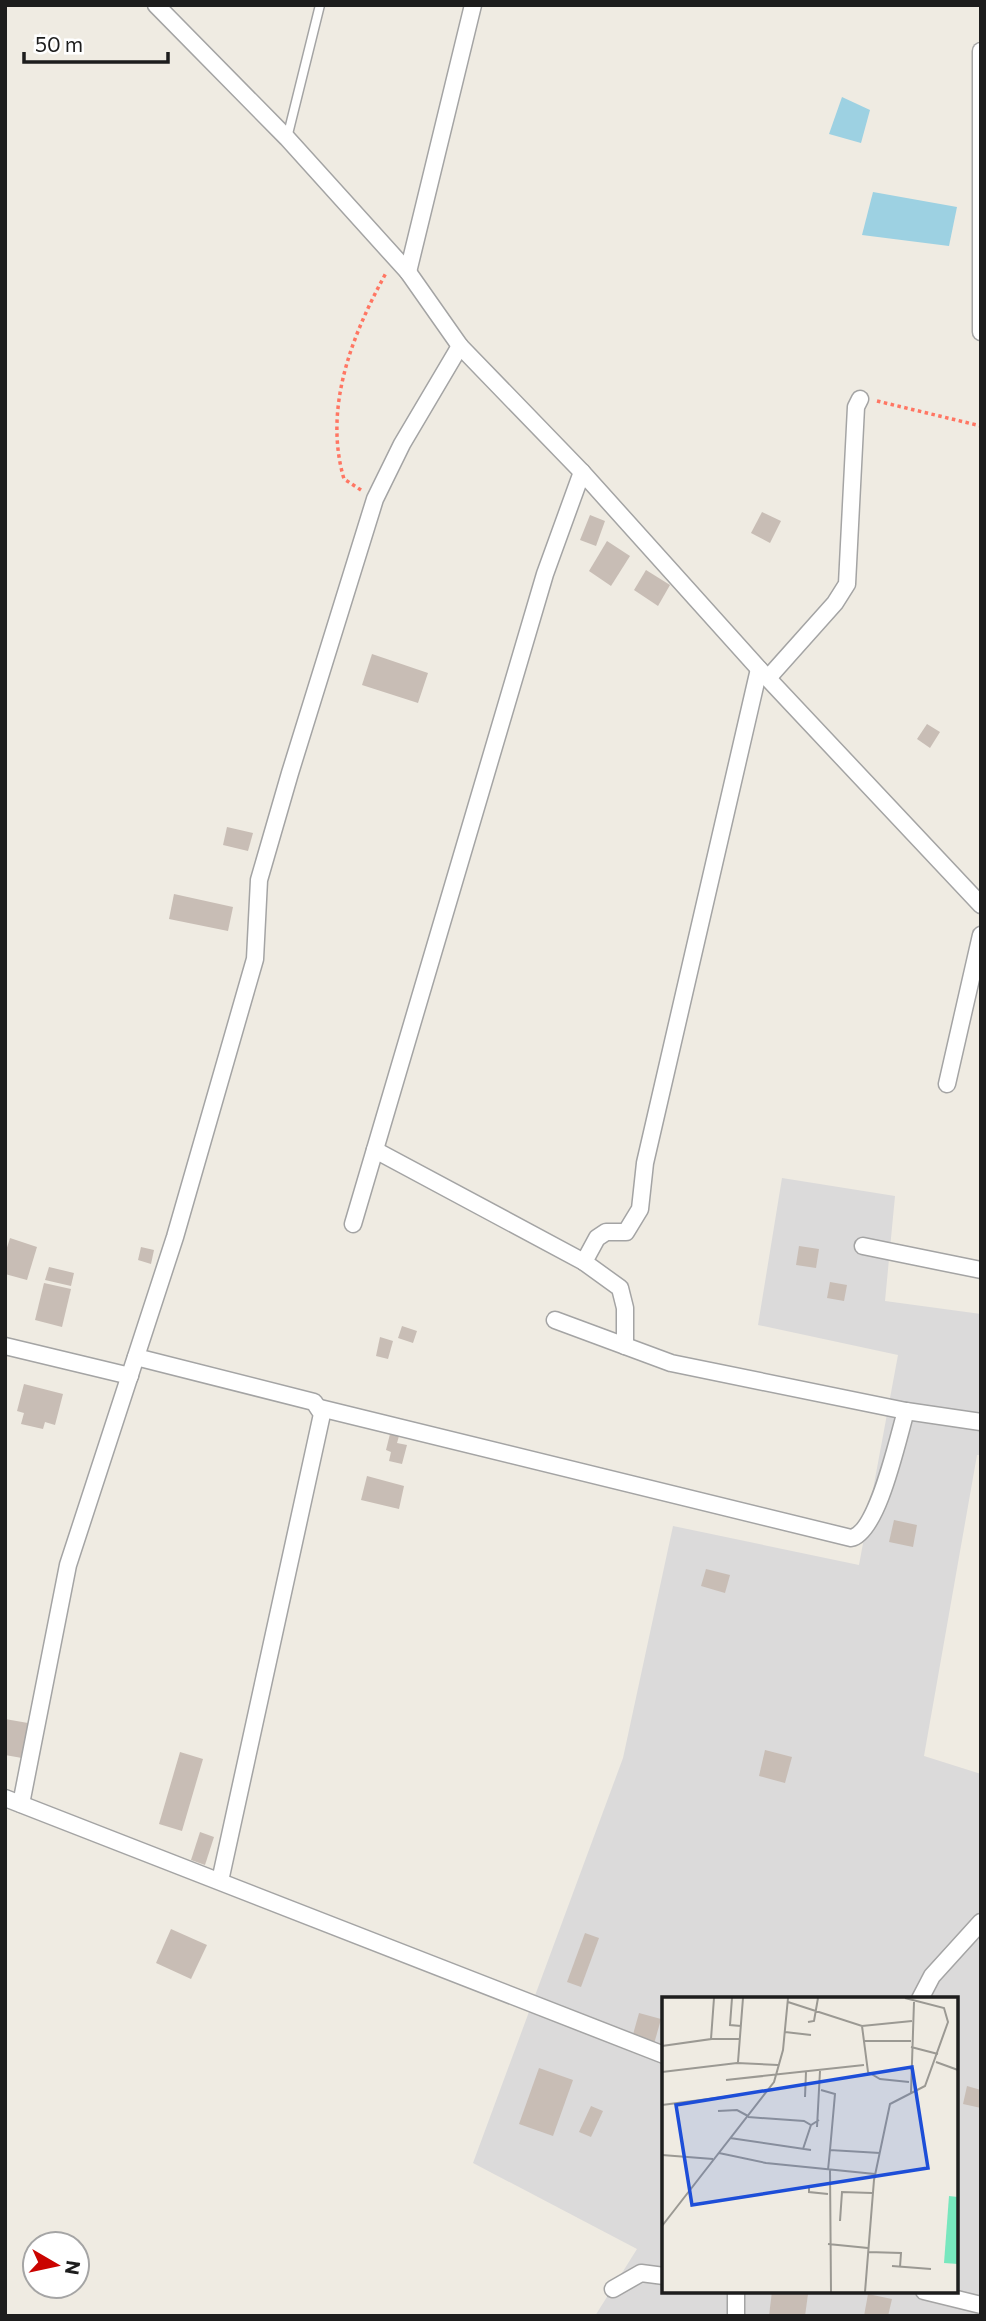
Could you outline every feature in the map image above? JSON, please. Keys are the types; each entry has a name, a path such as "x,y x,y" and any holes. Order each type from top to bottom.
{"street":[{"path":"156,5 288,138 408,272 460,346 582,472 764,673 981,905"},
{"path":"408,272 473,5"},
{"path":"981,51 981,332"},
{"path":"21,1804 68,1565 175,1237 255,959 259,880 375,499 402,444 460,346"},
{"path":"584,1262 597,1238 606,1232 626,1232 640,1209 645,1163 764,673 835,603 847,584 856,407 860,399"},
{"path":"353,1224 545,574 582,472"},
{"path":"947,1084 981,935"},
{"path":"375,1150 584,1262 620,1288 625,1308 625,1346"},
{"path":"863,1246 981,1270"},
{"path":"555,1320 671,1363 906,1411 981,1422"},
{"path":"5,1346 130,1376"},
{"path":"136,1357 314,1402 322,1414 220,1881"},
{"path":"320,1408 851,1538 865,1530 875,1511 906,1411"},
{"path":"5,1798 662,2054"},
{"path":"921,1997 932,1976 981,1922"},
{"path":"613,2289 641,2273 662,2276"},
{"path":"732,2293 736,2316"},
{"path":"932,2293 981,2305"}],"lane":[{"path":"288,138 320,5"}],"path":[{"path":"375,499 344,479 337,456 335,417 347,361 363,316 394,259"},
{"path":"860,399 981,426"}],"shaded area":[{"path":"782,1178 895,1196 885,1301 981,1314 981,1455 977,1455 924,1756 981,1774 981,2316 595,2316 637,2249 473,2163 623,1758 673,1526 859,1565 898,1355 758,1325"}],"water":[{"path":"842,97 870,110 861,143 829,134"},
{"path":"873,192 957,207 949,246 862,235"}],"building":[{"path":"762,512 781,521 770,543 751,533"},
{"path":"590,515 605,521 596,546 580,540"},
{"path":"607,541 630,556 611,586 589,571"},
{"path":"646,570 670,585 658,606 634,590"},
{"path":"372,654 428,673 418,703 362,685"},
{"path":"927,724 940,732 930,748 917,739"},
{"path":"227,827 253,833 248,851 223,845"},
{"path":"174,894 233,907 228,931 169,919"},
{"path":"10,1238 37,1247 27,1280 5,1274 5,1254"},
{"path":"799,1246 819,1249 816,1268 796,1265"},
{"path":"141,1247 154,1250 151,1264 138,1260"},
{"path":"49,1267 74,1273 71,1286 45,1280"},
{"path":"830,1282 847,1285 844,1301 827,1298"},
{"path":"44,1283 71,1289 62,1327 35,1320"},
{"path":"402,1326 417,1331 413,1343 398,1338"},
{"path":"380,1337 393,1341 388,1359 376,1356"},
{"path":"24,1384 63,1394 55,1425 45,1422 43,1429 21,1424 24,1413 17,1411"},
{"path":"390,1434 399,1436 397,1443 407,1445 402,1464 389,1461 391,1452 386,1450"},
{"path":"367,1476 404,1486 399,1509 361,1500"},
{"path":"894,1520 917,1525 913,1547 889,1542"},
{"path":"706,1569 730,1575 725,1593 701,1586"},
{"path":"5,1719 28,1723 22,1758 5,1755"},
{"path":"765,1750 792,1757 785,1783 759,1776"},
{"path":"180,1752 203,1759 182,1831 159,1824"},
{"path":"200,1832 214,1837 205,1865 191,1860"},
{"path":"171,1929 207,1945 191,1979 156,1963"},
{"path":"585,1933 599,1938 581,1987 567,1982"},
{"path":"639,2013 661,2019 654,2044 632,2038"},
{"path":"539,2068 573,2080 553,2136 519,2124"},
{"path":"967,2086 981,2090 981,2108 963,2104"},
{"path":"591,2106 603,2111 591,2137 579,2132"},
{"path":"772,2293 808,2294 805,2316 769,2316"},
{"path":"868,2294 892,2299 888,2316 864,2316"}]}
